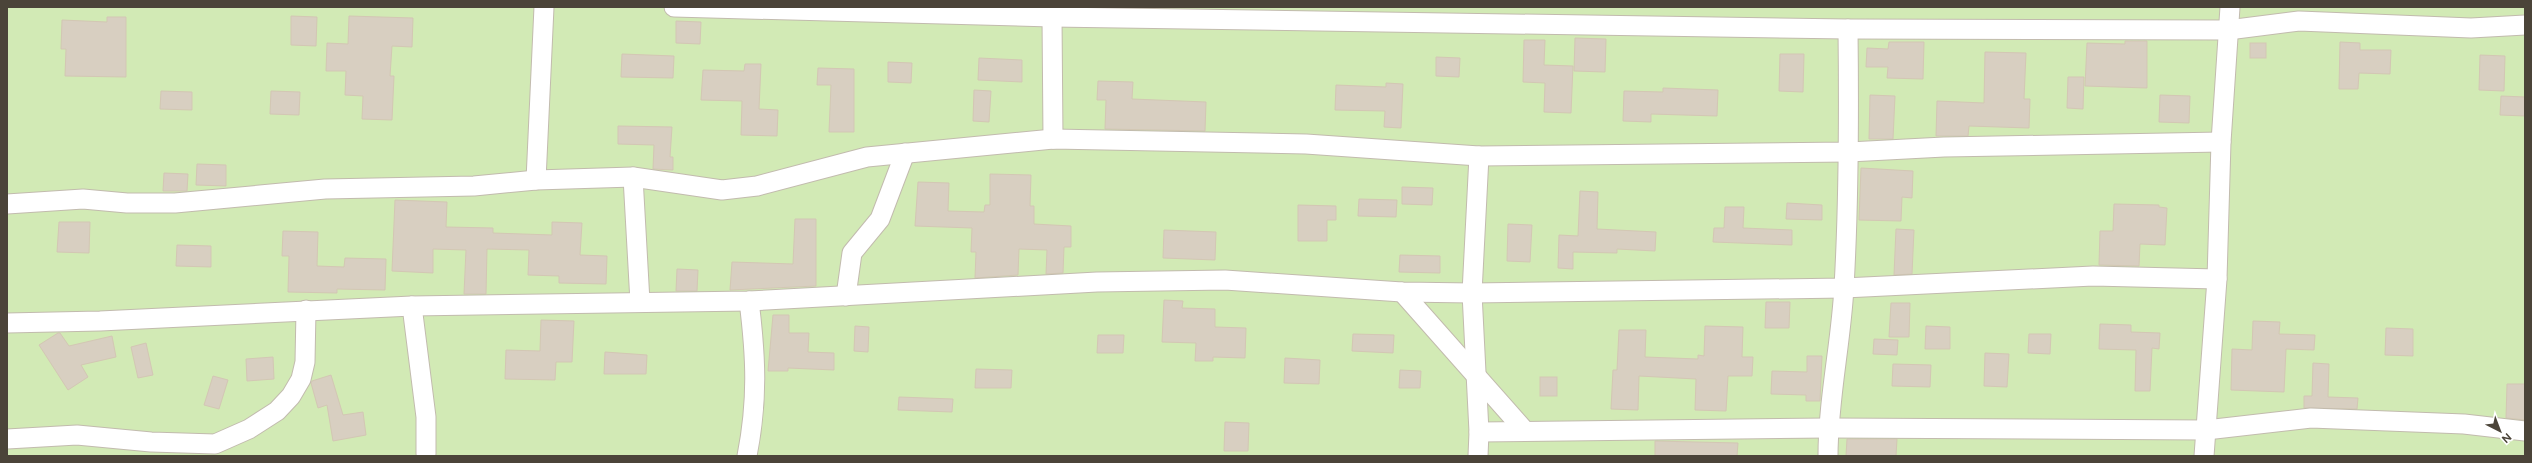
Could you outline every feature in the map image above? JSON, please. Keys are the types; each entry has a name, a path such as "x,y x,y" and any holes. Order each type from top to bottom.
{"street":[{"path":"536,180 544,7"},
{"path":"674,7 1052,17 1453,14 1848,29 2228,30 2299,21 2471,28 2525,25"},
{"path":"2204,456 2217,279 2220,142 2230,7"},
{"path":"1052,17 1053,140"},
{"path":"1828,456 1828,428 1844,288 1849,152 1848,29"},
{"path":"7,204 84,199 127,203 175,203 325,189 474,186 536,180 633,177 722,190 740,189 867,158 905,153 1053,140 1306,144 1479,156 1849,152 1944,147 2220,142"},
{"path":"846,296 852,253 880,219 905,153"},
{"path":"1478,456 1479,432 1472,293 1479,156"},
{"path":"633,177 640,302"},
{"path":"7,323 100,321 412,306 750,301 1097,282 1225,280 1402,292 1472,293 1844,288 2094,276 2217,279"},
{"path":"1402,292 1476,373 1525,431"},
{"path":"746,456 754,419 756,388 755,353 750,301"},
{"path":"412,306 426,417 426,454"},
{"path":"7,439 77,435 151,442 202,450 249,429 277,411 292,396 301,379 305,362 306,310"},
{"path":"1479,432 1828,428 2206,430 2311,418 2464,424 2525,431"}],"green space":[{"path":"7,7 2525,7 2525,456 7,456"}],"building":[{"path":"291,16 317,17 316,46 291,45"},
{"path":"349,16 413,18 412,47 392,46 390,76 394,76 392,120 362,119 363,96 345,95 346,71 326,71 327,43 348,44"},
{"path":"107,17 126,17 126,77 65,76 66,49 61,49 62,20 107,22"},
{"path":"676,21 701,22 700,44 676,43"},
{"path":"1575,38 1606,39 1605,72 1574,71"},
{"path":"1524,40 1545,40 1544,65 1573,66 1571,113 1544,112 1545,83 1523,82"},
{"path":"2125,41 2147,41 2147,88 2085,86 2087,43 2125,44"},
{"path":"1889,42 1924,42 1923,79 1887,78 1888,67 1866,67 1867,48 1888,49"},
{"path":"2340,42 2360,43 2360,50 2391,50 2390,74 2359,73 2358,89 2339,89"},
{"path":"2250,43 2266,43 2266,58 2250,58"},
{"path":"1985,52 2026,53 2024,99 2030,99 2029,128 1969,126 1968,136 1936,136 1937,101 1984,103"},
{"path":"622,54 674,56 673,78 621,77"},
{"path":"1780,54 1804,54 1803,92 1779,91"},
{"path":"2480,55 2505,56 2504,91 2479,90"},
{"path":"1436,57 1460,58 1459,77 1436,76"},
{"path":"979,58 1022,60 1022,82 978,80"},
{"path":"888,62 912,63 911,83 888,82"},
{"path":"745,64 761,64 759,109 778,110 777,136 741,135 742,101 701,100 703,70 744,71"},
{"path":"818,68 854,69 854,132 829,132 831,85 817,85"},
{"path":"2068,77 2084,77 2083,109 2067,108"},
{"path":"1098,81 1133,82 1132,99 1206,102 1205,131 1105,129 1106,100 1097,100"},
{"path":"1386,83 1403,84 1401,128 1384,127 1385,111 1335,110 1336,85 1386,87"},
{"path":"1663,88 1718,90 1717,116 1651,114 1651,122 1623,121 1624,91 1663,92"},
{"path":"974,90 991,91 989,122 973,121"},
{"path":"161,91 192,92 192,110 160,109"},
{"path":"271,91 300,92 299,115 270,114"},
{"path":"1870,95 1895,96 1893,139 1869,139"},
{"path":"2160,95 2190,96 2189,123 2159,122"},
{"path":"2501,96 2525,97 2525,116 2500,115"},
{"path":"618,126 672,127 670,157 673,157 673,170 653,169 654,145 618,144"},
{"path":"197,164 226,165 226,186 196,185"},
{"path":"1861,168 1913,171 1912,198 1902,197 1901,221 1859,220"},
{"path":"164,173 188,174 187,191 163,191"},
{"path":"990,174 1031,175 1030,206 1034,206 1034,224 1071,226 1071,247 1064,247 1063,273 1046,274 1047,250 1019,249 1018,275 975,278 976,252 971,252 972,228 915,226 918,182 949,183 948,211 984,212 985,205 990,205"},
{"path":"1402,187 1433,188 1432,205 1402,204"},
{"path":"1580,191 1598,192 1597,229 1656,232 1655,251 1617,249 1617,253 1573,252 1573,269 1558,268 1559,235 1578,236"},
{"path":"1359,199 1397,200 1396,217 1358,216"},
{"path":"395,200 447,202 446,227 493,228 493,233 552,235 552,222 582,223 580,255 607,256 606,284 559,283 559,276 528,275 529,250 487,249 486,294 464,294 466,250 433,249 433,273 392,271"},
{"path":"1787,203 1822,205 1822,220 1786,219"},
{"path":"2114,204 2159,205 2159,207 2167,208 2165,245 2140,244 2139,266 2099,265 2100,231 2113,231"},
{"path":"1298,205 1336,206 1336,220 1327,220 1327,241 1298,241"},
{"path":"1725,207 1744,207 1743,228 1792,230 1792,245 1713,242 1714,228 1724,228"},
{"path":"795,219 816,219 816,286 730,290 732,262 793,264"},
{"path":"59,222 90,222 89,253 57,252"},
{"path":"1508,224 1532,225 1530,262 1507,261"},
{"path":"1896,229 1914,230 1912,274 1894,275"},
{"path":"1164,230 1216,232 1215,260 1163,258"},
{"path":"283,231 318,232 317,266 344,267 345,258 386,259 385,290 337,289 337,293 288,292 289,256 282,256"},
{"path":"177,245 211,246 211,267 176,266"},
{"path":"1400,255 1440,256 1440,273 1399,272"},
{"path":"677,269 698,270 697,291 676,291"},
{"path":"1164,300 1183,301 1182,308 1215,309 1215,327 1246,328 1245,358 1213,357 1213,361 1195,361 1196,343 1162,342"},
{"path":"1766,302 1790,302 1789,328 1765,328"},
{"path":"1891,303 1910,303 1909,337 1889,337"},
{"path":"773,315 789,315 789,333 809,333 808,352 834,353 834,370 788,368 788,371 768,371"},
{"path":"541,320 574,321 572,362 556,362 555,380 505,379 506,350 540,351"},
{"path":"2253,321 2280,322 2279,334 2315,335 2314,350 2286,349 2284,392 2231,390 2232,349 2252,350"},
{"path":"2100,324 2131,325 2131,332 2160,333 2159,349 2152,348 2150,391 2135,391 2136,350 2099,349"},
{"path":"855,326 869,327 868,352 854,351"},
{"path":"1705,326 1743,327 1742,357 1753,357 1752,376 1728,376 1726,411 1695,410 1696,379 1639,376 1638,410 1611,409 1613,370 1617,370 1619,330 1646,330 1645,357 1698,359 1698,355 1704,356"},
{"path":"1926,326 1950,327 1950,349 1925,349"},
{"path":"2386,328 2413,329 2413,356 2385,355"},
{"path":"60,333 69,346 112,336 116,357 81,365 88,377 68,390 39,345"},
{"path":"1353,334 1394,335 1393,353 1352,351"},
{"path":"2029,334 2051,334 2050,354 2028,353"},
{"path":"1098,335 1124,335 1123,353 1097,353"},
{"path":"1874,339 1898,340 1897,355 1873,354"},
{"path":"146,343 153,375 138,378 131,347"},
{"path":"605,352 647,355 646,374 604,374"},
{"path":"1985,353 2009,354 2007,387 1984,386"},
{"path":"1807,356 1822,356 1820,401 1806,401 1806,395 1771,394 1772,371 1807,372"},
{"path":"273,357 274,379 247,381 246,359"},
{"path":"1285,358 1320,360 1319,384 1284,383"},
{"path":"2313,363 2329,364 2328,397 2358,398 2357,409 2304,408 2304,396 2312,396"},
{"path":"1893,364 1931,365 1930,387 1892,386"},
{"path":"976,369 1012,370 1011,388 975,388"},
{"path":"1400,370 1421,371 1420,388 1399,388"},
{"path":"331,375 343,415 363,412 366,435 333,441 327,405 318,408 311,383 312,381"},
{"path":"213,376 228,380 219,409 204,405"},
{"path":"1540,377 1557,377 1557,396 1540,396"},
{"path":"2507,384 2525,384 2525,420 2506,418"},
{"path":"899,397 953,399 952,412 898,410"},
{"path":"1225,422 1249,423 1248,451 1224,451"},
{"path":"1847,439 1897,439 1896,456 1846,456"},
{"path":"1655,441 1738,443 1737,456 1655,456"}]}
